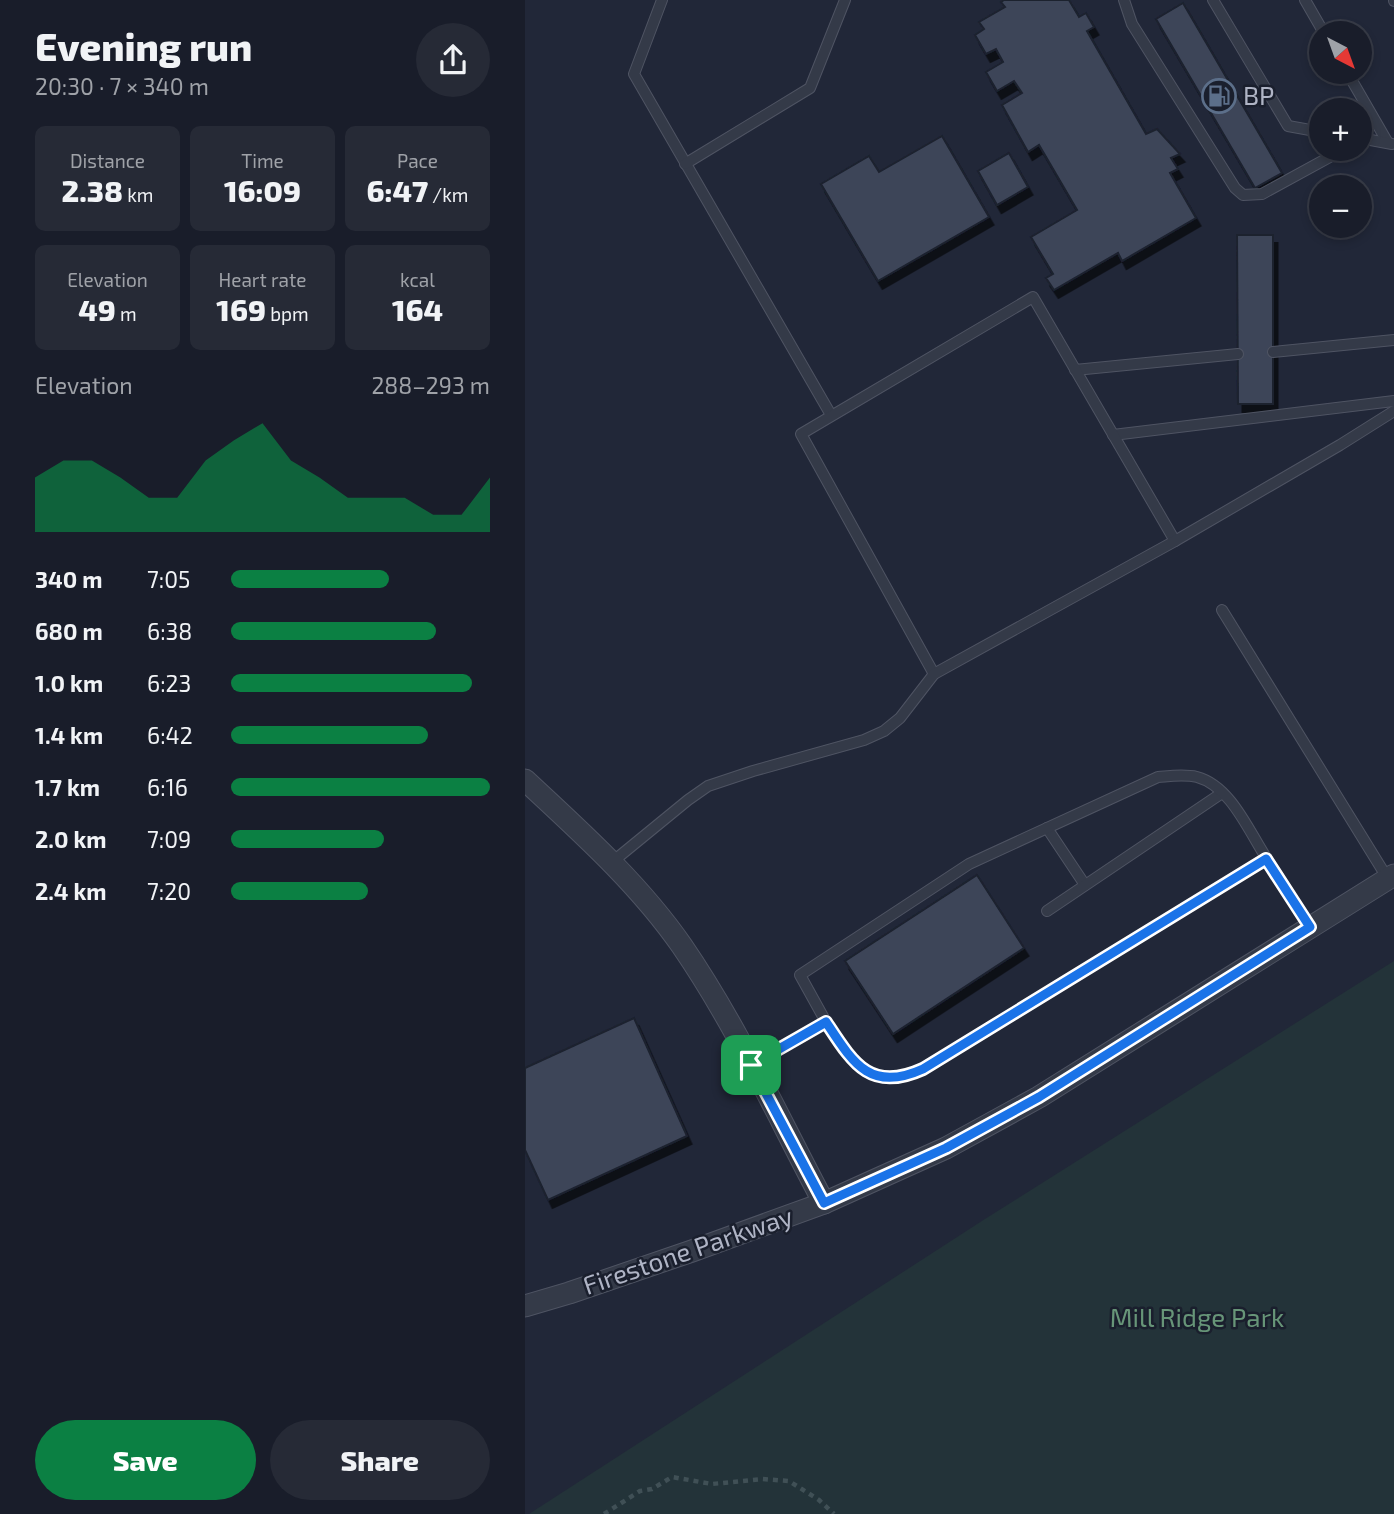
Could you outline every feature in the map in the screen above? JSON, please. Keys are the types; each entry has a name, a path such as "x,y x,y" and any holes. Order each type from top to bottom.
{"street":[{"path":"525,780 643,896 682,946 720,1008 824,1203"},
{"name":"Firestone Parkway","path":"525,1306 692,1251 824,1203 946,1148 1039,1097 1391,877"}],"lane":[{"path":"662,0 634,74 831,415"},
{"path":"685,164 810,88 845,0"},
{"path":"1124,0 1132,24 1235,188 1243,195 1262,194 1322,161"},
{"path":"1213,0 1288,126 1309,130"},
{"path":"1305,0 1317,21"},
{"path":"1354,84 1391,144"},
{"path":"1372,140 1391,144"},
{"path":"934,674 801,434 1033,297 1175,541"},
{"path":"1273,352 1394,340"},
{"path":"1075,370 1238,354"},
{"path":"1113,435 1394,401"},
{"path":"611,863 708,786 864,740 884,731 900,718 934,674 1175,541 1394,411"},
{"path":"1221,610 1391,877"},
{"path":"1266,859 935,1062 906,1077 890,1079 875,1076 848,1055 800,975 969,864 1158,777 1198,777 1215,785 1230,801 1310,927"},
{"path":"1047,911 1222,793"},
{"path":"1047,828 1085,886"},
{"path":"751,1065 826,1022"}],"path":[{"path":"604,1514 641,1491 652,1489 671,1477 712,1484 762,1479 789,1481 819,1500 834,1514"}],"green space":[{"name":"Mill Ridge Park","path":"1394,961 1394,1514 529,1514 985,1219"}],"building":[{"path":"1069,0 1079,17 1086,13 1094,27 1087,31 1146,134 1157,129 1180,154 1171,158 1178,169 1170,173 1196,218 1122,261 1118,253 1054,290 1046,278 1053,274 1031,237 1077,210 1039,145 1028,152 1002,105 1022,93 1014,81 997,91 986,72 1003,62 996,49 986,54 975,35 984,29 979,22 1005,7 1001,2"},
{"name":"BP","path":"1183,3 1282,173 1255,188 1156,19"},
{"path":"942,136 989,217 878,281 821,184 869,156 879,172"},
{"path":"1009,153 1028,187 997,205 978,171"},
{"path":"1237,235 1273,235 1273,404 1238,404"},
{"path":"977,875 1024,948 893,1034 845,961"},
{"path":"634,1018 687,1136 548,1200 525,1150 525,1068"}],"place":[{"name":"BP","path":"1219,96"}],"route":[{"path":"1266,859 1310,927 1039,1097 946,1148 824,1203 751,1065 826,1022 848,1055 861,1067 875,1076 890,1079 906,1077 1266,859"}]}
